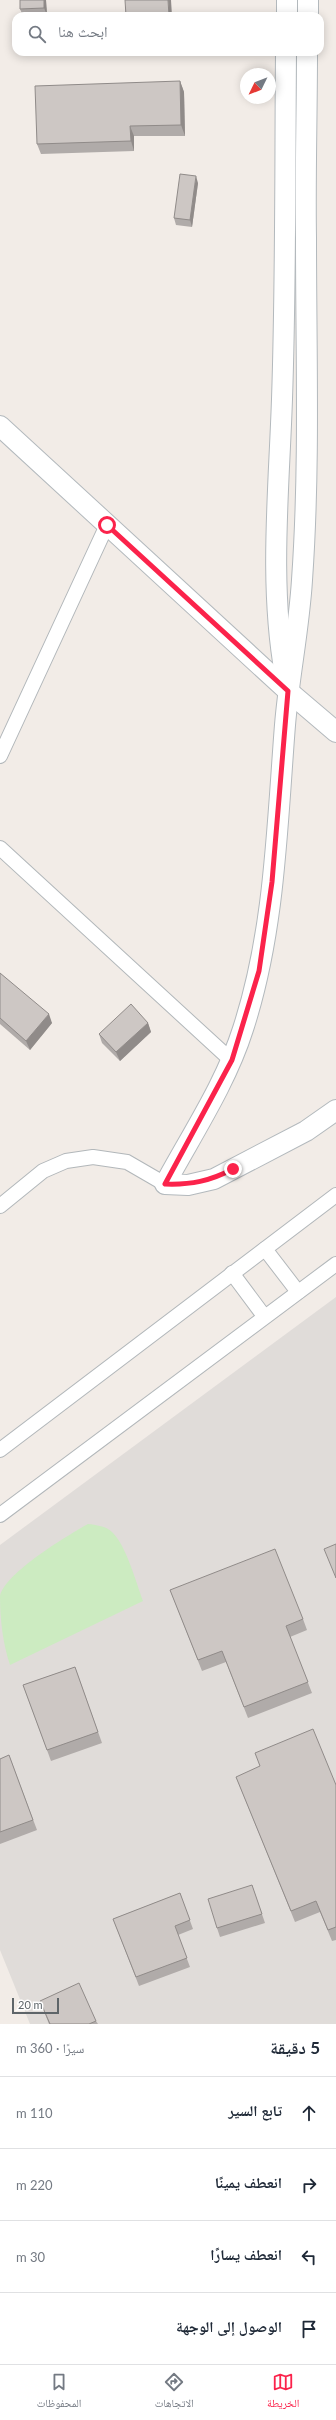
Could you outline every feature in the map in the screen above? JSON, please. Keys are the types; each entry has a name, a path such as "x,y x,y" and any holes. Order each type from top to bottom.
{"street":[{"path":"286,12 287,0"},
{"path":"308,0 308,12"},
{"path":"286,56 284,324 277,594 279,627 288,691"},
{"path":"165,1184 232,1060 252,1002 265,941 272,882 288,691 302,582 308,430 306,236 307,56"},
{"path":"0,426 288,691 336,732"},
{"path":"0,756 107,525"},
{"path":"0,848 232,1060"},
{"path":"0,1206 43,1171 66,1161 93,1157 126,1162 165,1184 188,1185 214,1180 306,1131 336,1110"},
{"path":"0,1450 336,1195"},
{"path":"265,1249 298,1292"},
{"path":"0,1515 264,1316 336,1264"},
{"path":"232,1273 264,1316"}],"shaded area":[{"path":"336,1297 336,2024 30,2024 0,1950 0,1545"}],"green space":[{"path":"88,1524 107,1528 117,1538 130,1564 143,1601 10,1665 2,1632 0,1596 4,1587 25,1566 38,1556"}],"building":[{"path":"20,0 44,0 44,8 20,9"},
{"path":"125,0 168,0 169,12 126,12"},
{"path":"180,81 181,125 130,126 131,141 37,144 35,86"},
{"path":"180,174 196,176 190,220 174,218"},
{"path":"0,973 49,1014 26,1041 0,1018"},
{"path":"131,1004 148,1023 116,1052 99,1034"},
{"path":"336,1544 336,1578 324,1549"},
{"path":"275,1549 303,1619 286,1626 308,1682 244,1707 222,1651 198,1660 170,1590"},
{"path":"75,1667 98,1732 47,1750 23,1685"},
{"path":"313,1729 336,1785 336,1927 328,1930 316,1901 291,1911 236,1777 260,1766 255,1753"},
{"path":"9,1755 33,1820 0,1832 0,1759"},
{"path":"252,1885 262,1914 217,1928 208,1899"},
{"path":"180,1893 190,1920 175,1926 187,1958 136,1977 113,1919"},
{"path":"79,1983 96,2021 89,2024 50,2024 40,2001"}],"route":[{"path":"107,525 288,691 272,882 265,941 252,1002 232,1060 165,1184 188,1185 214,1180 233,1169"}]}
